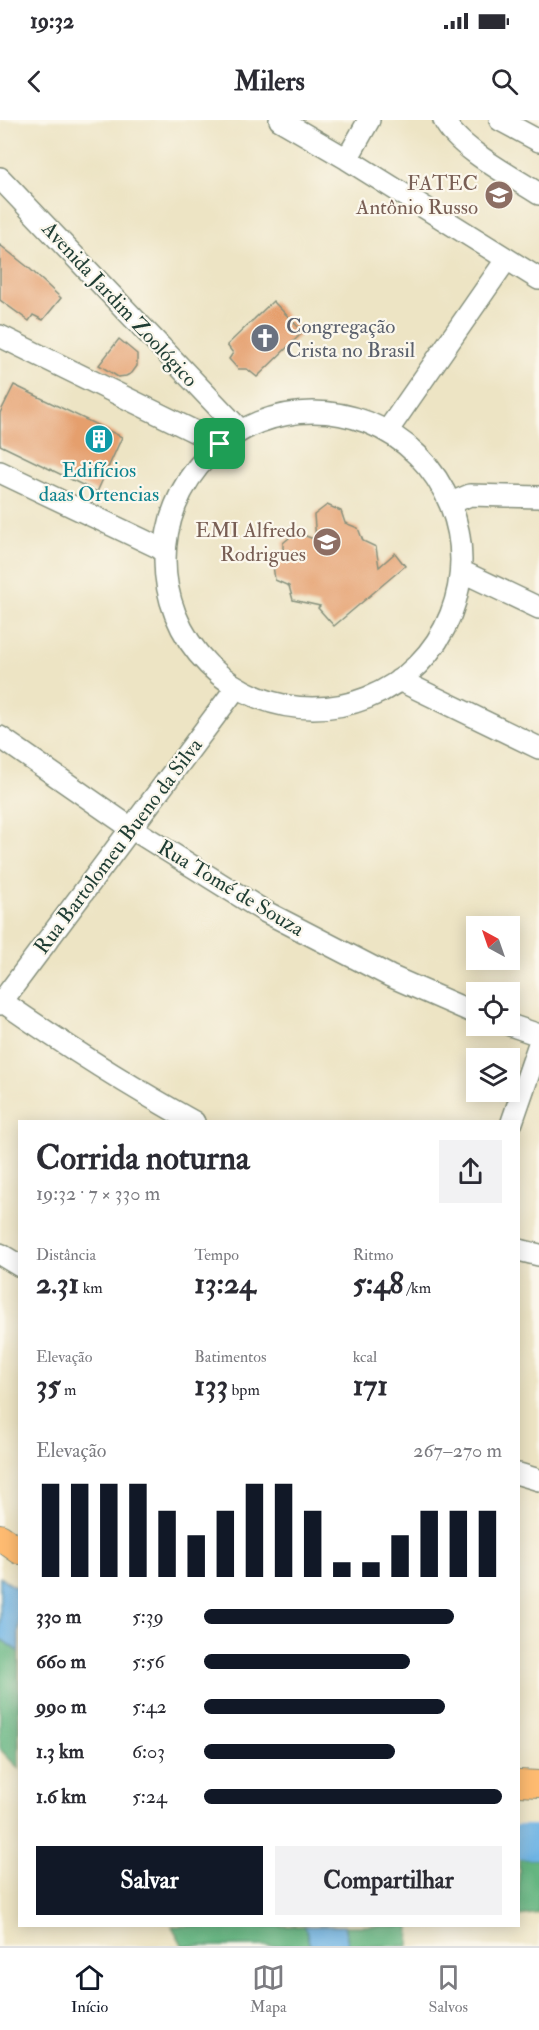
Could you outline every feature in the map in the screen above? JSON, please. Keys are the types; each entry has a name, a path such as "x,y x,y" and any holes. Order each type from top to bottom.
{"main road":[{"path":"0,1537 18,1550"},
{"path":"520,1784 539,1784"}],"street":[{"path":"280,120 347,159 539,279"},
{"path":"347,159 369,120"},
{"path":"445,120 448,128 473,152 539,194"},
{"path":"500,120 539,141"},
{"name":"Avenida Jardim Zoológico","path":"0,178 240,430"},
{"path":"388,430 507,260"},
{"path":"0,336 220,444"},
{"path":"309,411 329,411 360,418 388,430 427,462 451,503 460,533 463,561 456,602 440,639 414,670 380,693 341,706 300,708 259,699 236,688 197,654 177,622 166,587 164,550 173,510 192,474 220,444 240,430 268,418 309,411"},
{"path":"0,472 164,550"},
{"path":"451,503 470,495 539,497"},
{"path":"461,571 539,608"},
{"path":"399,680 539,748"},
{"name":"Rua Bartolomeu Bueno da Silva","path":"1,1001 236,688"},
{"name":"Rua Tomé de Souza","path":"0,737 131,828 273,917 390,976 466,1009"},
{"path":"1,1001 118,1078 191,1120"},
{"path":"520,1028 539,1035"},
{"path":"513,1120 539,1044"},
{"path":"520,1250 539,1255"},
{"path":"0,1254 18,1265"},
{"path":"520,1474 539,1480"}],"green space":[{"path":"0,1638 18,1651 18,1768 0,1749"},
{"path":"520,1859 539,1859 539,1913 520,1916"},
{"path":"173,1927 305,1927 310,1946 183,1946"},
{"path":"344,1927 410,1927 409,1946 349,1946"}],"water":[{"path":"0,1577 18,1589 18,1651 0,1638"},
{"path":"305,1927 344,1927 349,1946 310,1946"}],"building":[{"path":"0,245 61,298 43,320 33,315 29,321 0,300"},
{"name":"Congregação Crista no Brasil","path":"273,301 303,332 257,377 247,369 238,369 229,359 233,353 227,345"},
{"path":"119,339 137,354 137,366 132,373 118,377 99,365"},
{"path":"14,385 122,437 97,492 0,445 0,413"},
{"path":"327,505 341,511 345,523 358,528 363,541 376,547 379,567 395,553 405,566 334,626 318,608 320,606 293,600 289,586 275,580 273,565 283,556 283,543 296,532 316,540 314,515"}],"waterway":[{"path":"520,1842 539,1842"}],"place":[{"name":"FATEC Antônio Russo","path":"499,195"},
{"name":"Congregação Crista no Brasil","path":"265,338"},
{"name":"Edifícios daas Ortencias","path":"99,439"},
{"name":"EMI Alfredo Rodrigues","path":"327,542"}],"route":[{"path":"298,411 329,411 360,418 388,430 427,462 452,505 460,533 463,561 456,602 440,639 414,670 380,693 341,706 300,708 259,699 236,688 197,654 177,622 166,587 164,550 173,510 192,474 220,444 240,430 268,418 298,411"}]}
